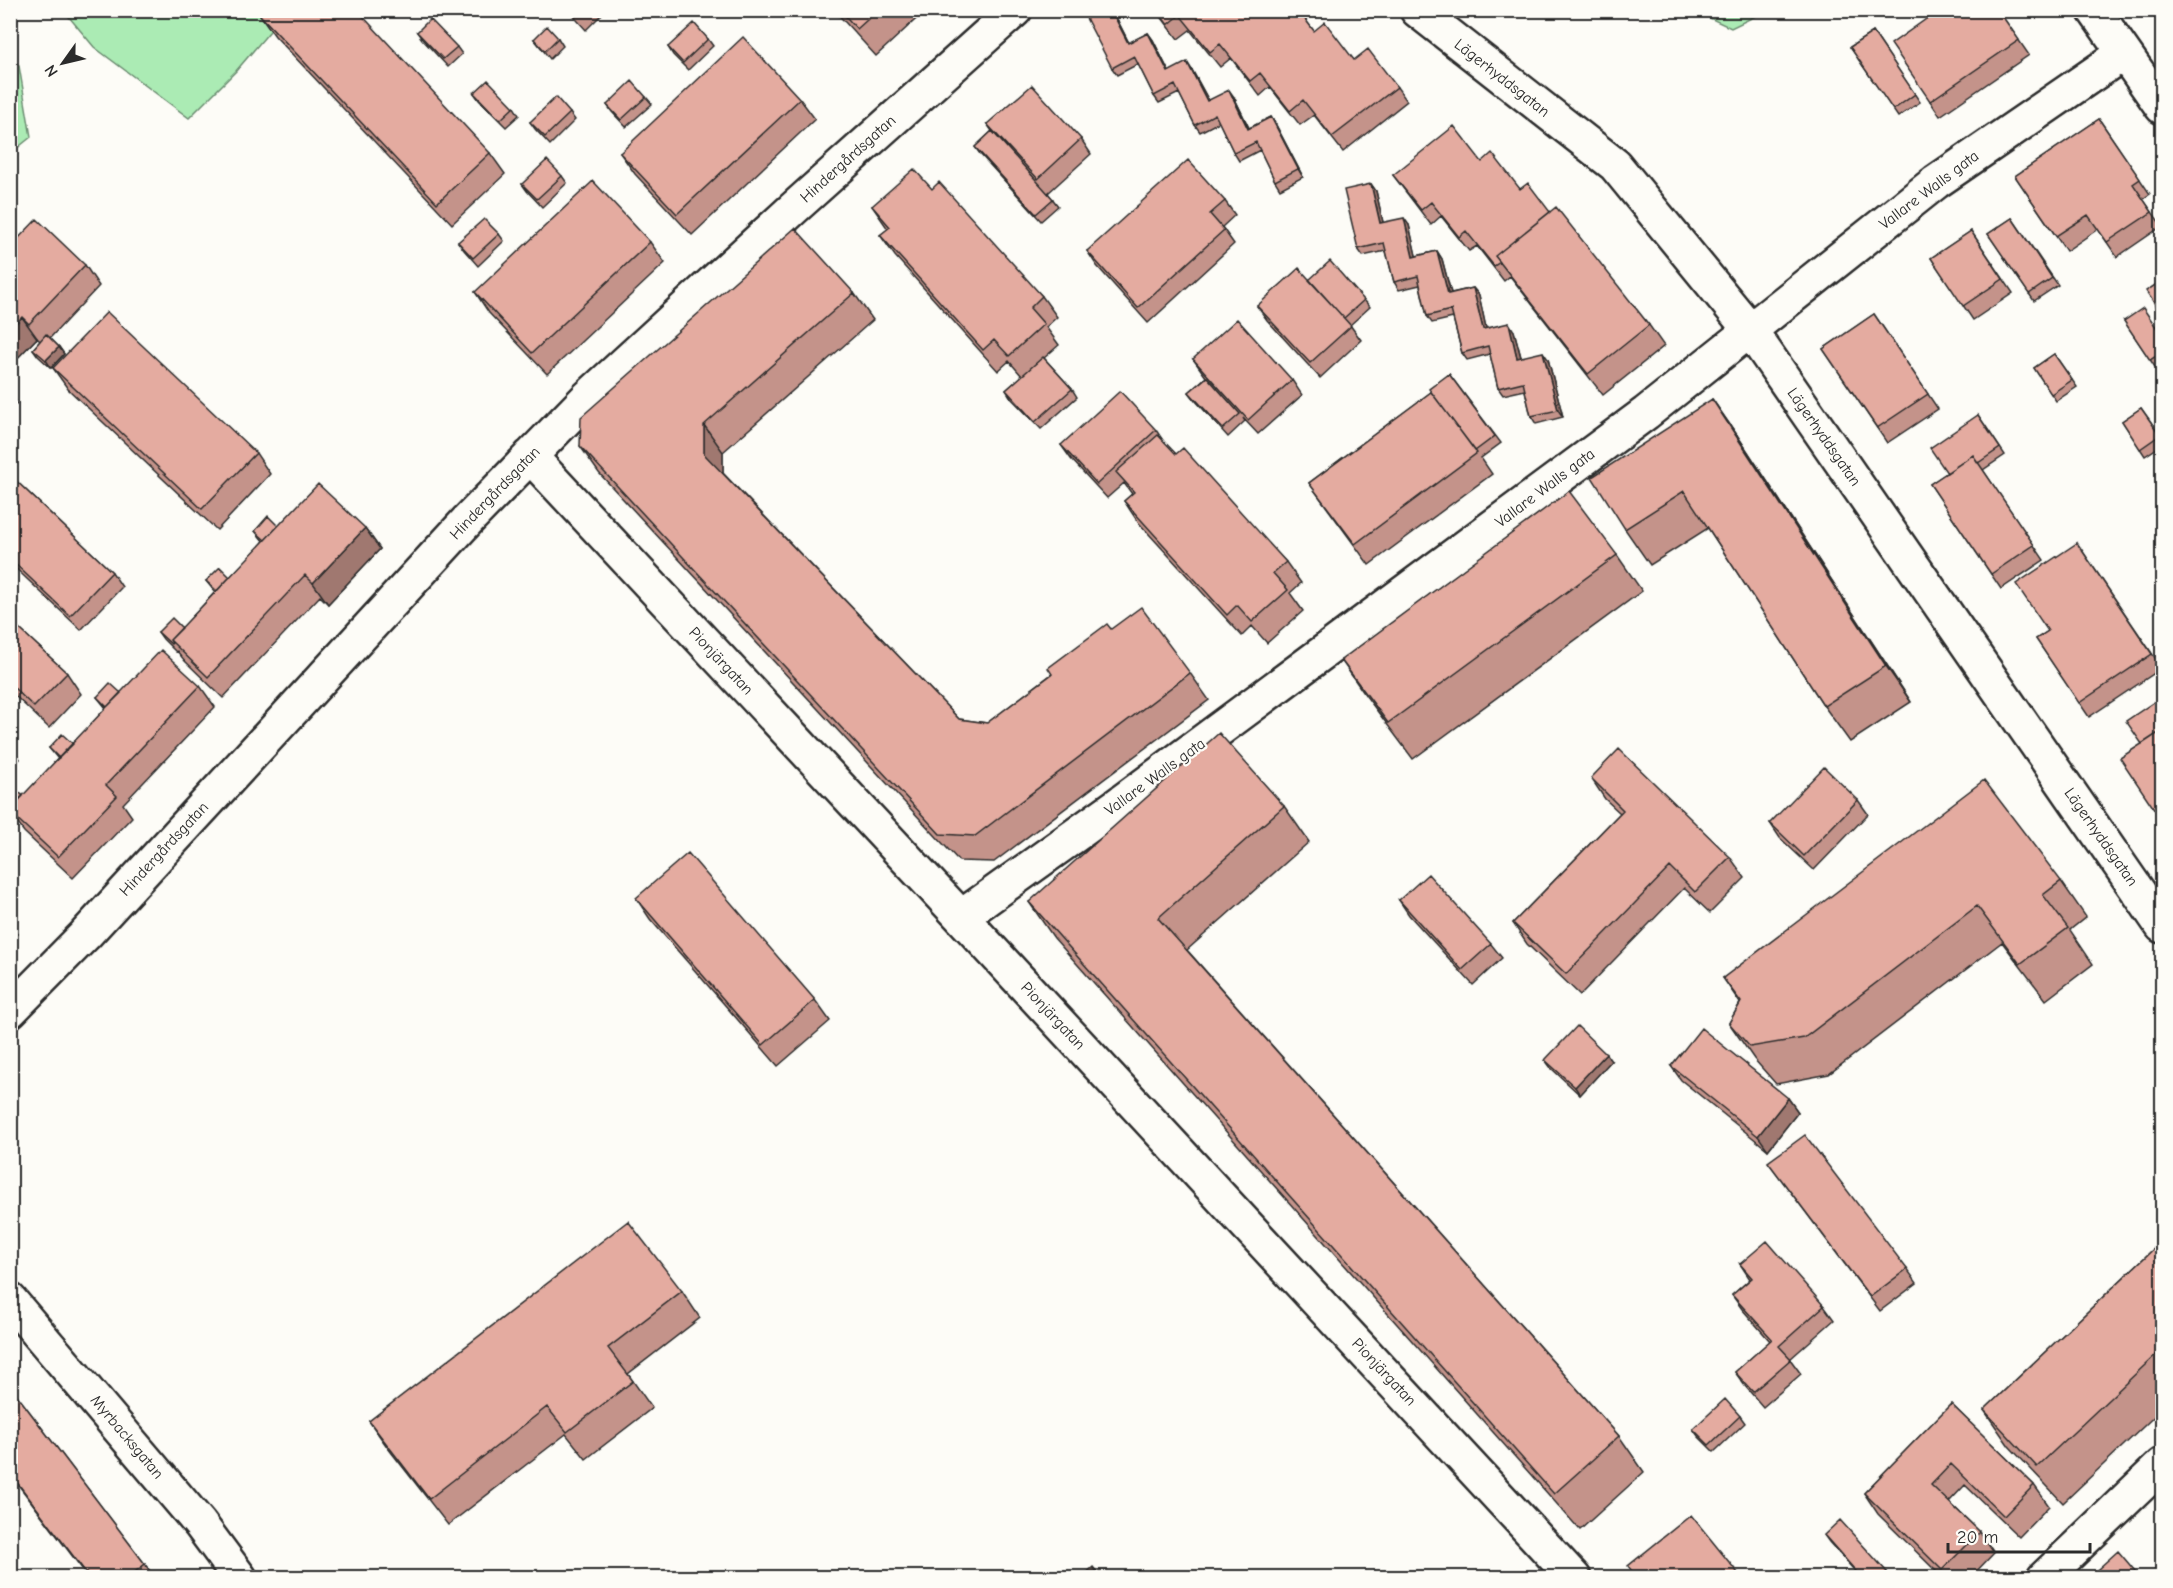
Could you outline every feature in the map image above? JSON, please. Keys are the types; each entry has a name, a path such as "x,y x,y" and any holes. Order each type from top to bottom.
{"street":[{"name":"Hindergårdsgatan","path":"10,1011 85,934 460,529 587,398 1015,10"},
{"name":"Lägerhyddsgatan","path":"1417,10 1615,165 1750,330 2163,927"},
{"path":"2094,10 2163,107"},
{"name":"Vallare Walls gata","path":"961,917 1116,806 1579,463 1936,182 2124,52"},
{"name":"Pionjärgatan","path":"530,456 1574,1578"},
{"name":"Myrbacksgatan","path":"10,1299 200,1524 240,1578"},
{"path":"2044,1578 2163,1465"}],"green space":[{"path":"1766,10 1731,28 1695,11"},
{"path":"64,11 287,11 236,71 189,118 94,47"},
{"path":"10,56 19,66 31,137 11,153"}],"building":[{"path":"265,10 357,10 490,153 437,203 260,15"},
{"path":"840,10 878,10 857,29"},
{"path":"1095,10 1111,10 1128,43 1148,33 1168,72 1187,62 1207,101 1229,90 1248,129 1271,117 1298,169 1275,181 1256,142 1234,153 1215,114 1195,125 1175,85 1154,96 1134,56 1112,68 1085,16"},
{"path":"1157,10 1298,10 1314,31 1325,22 1354,60 1368,49 1397,87 1332,137 1303,100 1290,111 1260,73 1250,81 1220,44 1210,52 1180,15 1168,25"},
{"path":"1939,10 1998,10 2019,40 1930,101 1891,44"},
{"path":"430,19 457,47 443,59 417,32"},
{"path":"694,23 708,39 683,63 668,47"},
{"path":"547,26 558,38 545,51 534,39"},
{"path":"1873,32 1915,94 1893,110 1850,47"},
{"path":"743,37 800,99 677,214 620,153"},
{"path":"488,80 514,107 500,120 474,93"},
{"path":"632,81 646,97 621,120 607,105"},
{"path":"1032,85 1081,139 1038,179 987,124"},
{"path":"556,97 570,113 545,137 530,122"},
{"path":"2099,119 2140,179 2133,184 2152,212 2107,242 2088,215 2056,236 2015,176"},
{"path":"1454,126 1482,162 1492,153 1520,189 1528,183 1550,212 1495,256 1500,262 1494,266 1466,231 1459,237 1431,202 1421,210 1393,175"},
{"path":"992,131 1053,199 1036,214 975,147"},
{"path":"547,160 562,176 537,199 522,184"},
{"path":"1188,160 1225,201 1210,214 1224,230 1138,308 1087,251"},
{"path":"914,169 932,189 939,182 1042,296 1030,308 1044,324 1009,356 994,340 983,350 880,235 890,227 872,206"},
{"path":"593,181 650,242 532,353 475,292"},
{"path":"1371,184 1380,223 1404,218 1413,257 1437,251 1448,294 1473,288 1483,329 1509,323 1517,358 1543,352 1558,410 1531,416 1523,382 1498,388 1488,346 1462,353 1451,310 1427,316 1418,276 1394,282 1384,243 1358,249 1344,190"},
{"path":"1556,207 1649,325 1588,374 1495,256"},
{"path":"2012,218 2052,278 2029,294 1988,234"},
{"path":"37,219 85,265 29,324 22,317 10,329 10,247"},
{"path":"484,219 499,234 473,258 458,242"},
{"path":"795,228 854,293 704,425 704,454 959,719 987,723 1052,674 1048,668 1107,624 1111,629 1141,607 1190,673 975,836 940,834 580,446 581,417"},
{"path":"1971,231 2003,279 1963,306 1931,258"},
{"path":"1330,261 1364,300 1344,318 1309,280"},
{"path":"1299,268 1351,326 1310,363 1257,306"},
{"path":"2163,280 2163,316 2146,291"},
{"path":"2143,308 2163,337 2163,352 2150,360 2124,321"},
{"path":"107,312 256,453 202,509 53,368"},
{"path":"1874,314 1928,394 1877,428 1823,349"},
{"path":"1237,319 1292,380 1248,420 1193,359"},
{"path":"46,334 59,347 46,360 33,349"},
{"path":"2054,354 2072,380 2051,394 2034,368"},
{"path":"1043,357 1072,389 1035,422 1006,390"},
{"path":"1449,374 1495,436 1475,451 1429,389"},
{"path":"1207,377 1240,414 1223,429 1189,392"},
{"path":"1120,391 1156,430 1097,484 1061,445"},
{"path":"1431,392 1477,453 1355,544 1309,483"},
{"path":"1712,399 1886,666 1824,706 1684,491 1625,529 1592,477"},
{"path":"2141,408 2160,435 2140,449 2122,421"},
{"path":"1978,415 2000,448 1978,463 1973,455 1947,473 1930,448"},
{"path":"1158,435 1176,454 1183,448 1286,562 1273,573 1288,590 1252,622 1237,605 1227,615 1124,501 1134,492 1116,472"},
{"path":"1973,455 2034,545 1991,574 1930,484"},
{"path":"10,475 112,572 70,616 10,559"},
{"path":"318,484 365,528 313,583 305,575 208,677 170,640"},
{"path":"1569,491 1617,555 1388,723 1341,660"},
{"path":"268,516 278,526 265,540 255,531"},
{"path":"2077,543 2152,654 2079,703 2036,639 2048,631 2016,584"},
{"path":"220,567 230,577 217,591 206,581"},
{"path":"172,618 182,628 170,640 171,644 158,632"},
{"path":"10,620 67,673 34,707 10,684"},
{"path":"161,650 200,686 106,785 117,796 58,857 10,812 10,809"},
{"path":"110,683 121,693 107,707 97,697"},
{"path":"2163,696 2163,730 2142,744 2126,721"},
{"path":"2163,730 2163,822 2120,758"},
{"path":"1219,733 1284,806 1158,918 1619,1436 1554,1494 1029,902"},
{"path":"62,734 73,744 59,758 49,748"},
{"path":"1619,749 1730,857 1695,892 1670,867 1566,974 1513,923 1623,810 1591,778"},
{"path":"1824,767 1858,800 1804,856 1770,823"},
{"path":"1984,780 2061,881 2043,895 2068,928 2020,964 1977,906 1804,1038 1750,1047 1729,1023 1741,1002 1723,978"},
{"path":"13,786 23,796 10,809 10,789"},
{"path":"688,853 815,1000 763,1045 636,898"},
{"path":"1428,874 1491,944 1462,970 1399,900"},
{"path":"1577,1026 1606,1054 1575,1087 1545,1060"},
{"path":"1701,1028 1788,1098 1758,1136 1671,1066"},
{"path":"1805,1135 1907,1269 1870,1297 1768,1162"},
{"path":"628,1221 682,1291 608,1348 633,1381 567,1432 547,1407 429,1499 369,1421"},
{"path":"2163,1240 2163,1348 2037,1467 1984,1410"},
{"path":"1767,1241 1824,1306 1779,1346 1791,1359 1753,1392 1735,1372 1772,1339 1732,1295 1752,1278 1740,1264"},
{"path":"10,1386 145,1564 127,1578 90,1578 10,1473"},
{"path":"1725,1399 1740,1416 1709,1445 1693,1429"},
{"path":"1951,1404 2034,1485 2004,1516 1951,1464 1931,1485 1980,1532 1942,1570 1864,1493"},
{"path":"1691,1515 1742,1578 1637,1578 1628,1566"},
{"path":"1840,1520 1887,1572 1881,1578 1862,1578 1824,1535"},
{"path":"2118,1551 2141,1578 2088,1578"},
{"path":"1093,1567 1102,1578 1081,1578"}]}
